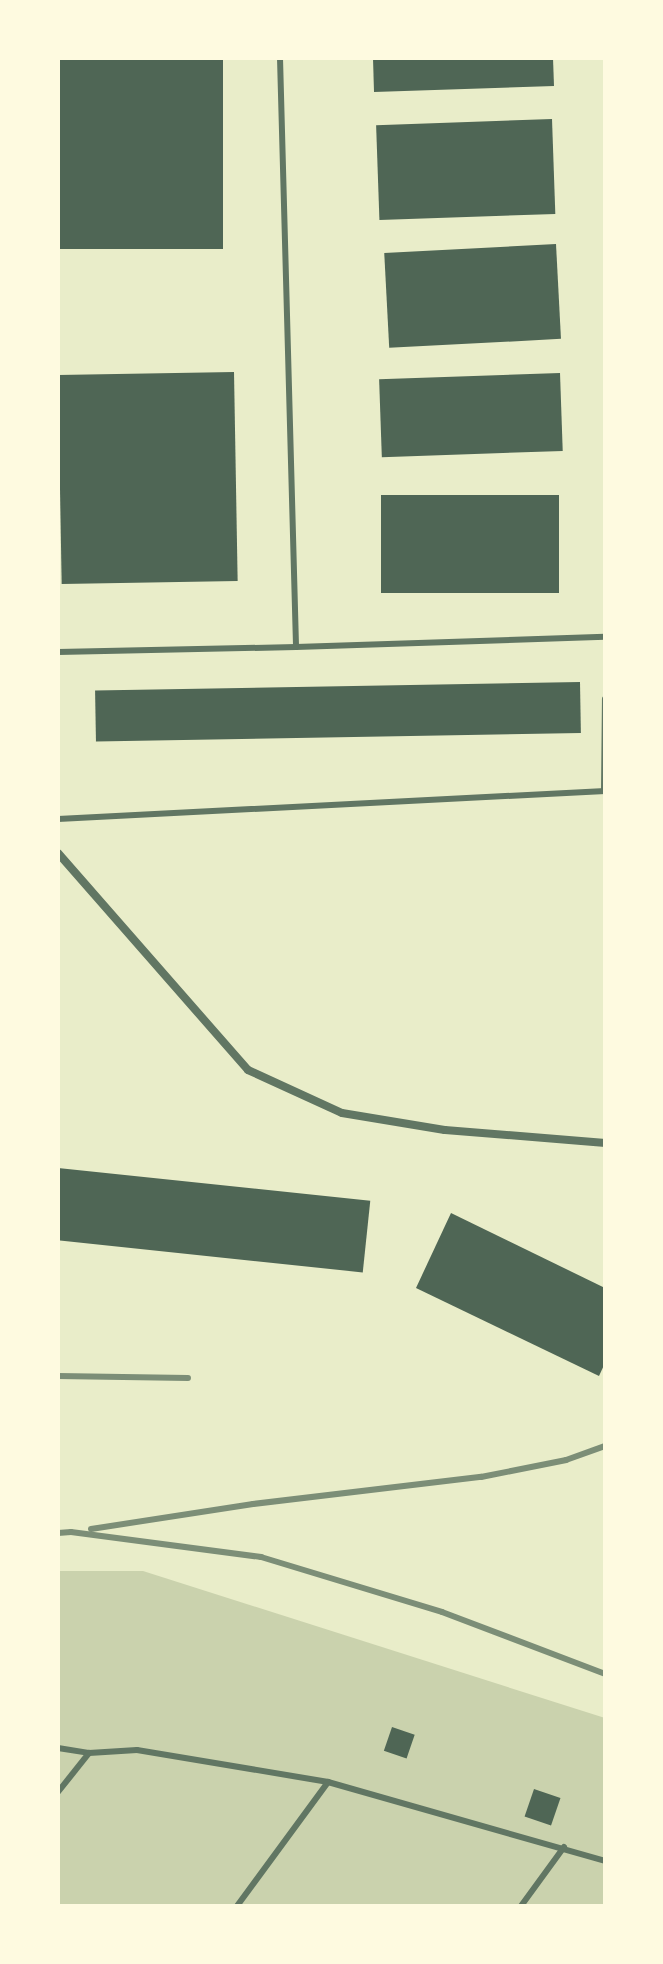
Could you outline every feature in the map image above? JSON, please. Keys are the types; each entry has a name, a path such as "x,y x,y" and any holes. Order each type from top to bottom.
{"street":[{"path":"58,853 248,1070 342,1113 445,1130 605,1143"}],"lane":[{"path":"280,58 296,647"},
{"path":"58,652 605,637"},
{"path":"58,819 605,791 605,699"},
{"path":"58,1748 89,1753 137,1750 328,1782 605,1861"},
{"path":"58,1792 89,1753"},
{"path":"237,1906 328,1782"},
{"path":"521,1906 564,1847"}],"green space":[{"path":"58,1571 143,1571 605,1718 605,1906 58,1906"}],"building":[{"path":"58,58 223,58 223,249 58,249"},
{"path":"373,58 553,58 554,86 374,92"},
{"path":"552,119 555,214 379,220 376,125"},
{"path":"556,244 561,339 389,348 384,253"},
{"path":"234,372 238,581 62,584 58,375"},
{"path":"560,373 563,451 382,457 379,379"},
{"path":"381,495 559,495 559,593 381,593"},
{"path":"580,682 581,733 96,741 95,690"},
{"path":"58,1168 370,1201 363,1272 58,1240"},
{"path":"451,1213 605,1288 605,1363 599,1376 416,1288"},
{"path":"392,1727 415,1735 407,1758 384,1751"},
{"path":"534,1789 560,1798 551,1826 525,1816"}],"railway":[{"path":"58,1376 188,1378"},
{"path":"91,1529 253,1504 481,1477 566,1460 605,1446"},
{"path":"58,1533 71,1532 261,1557 442,1612 605,1674"}]}
